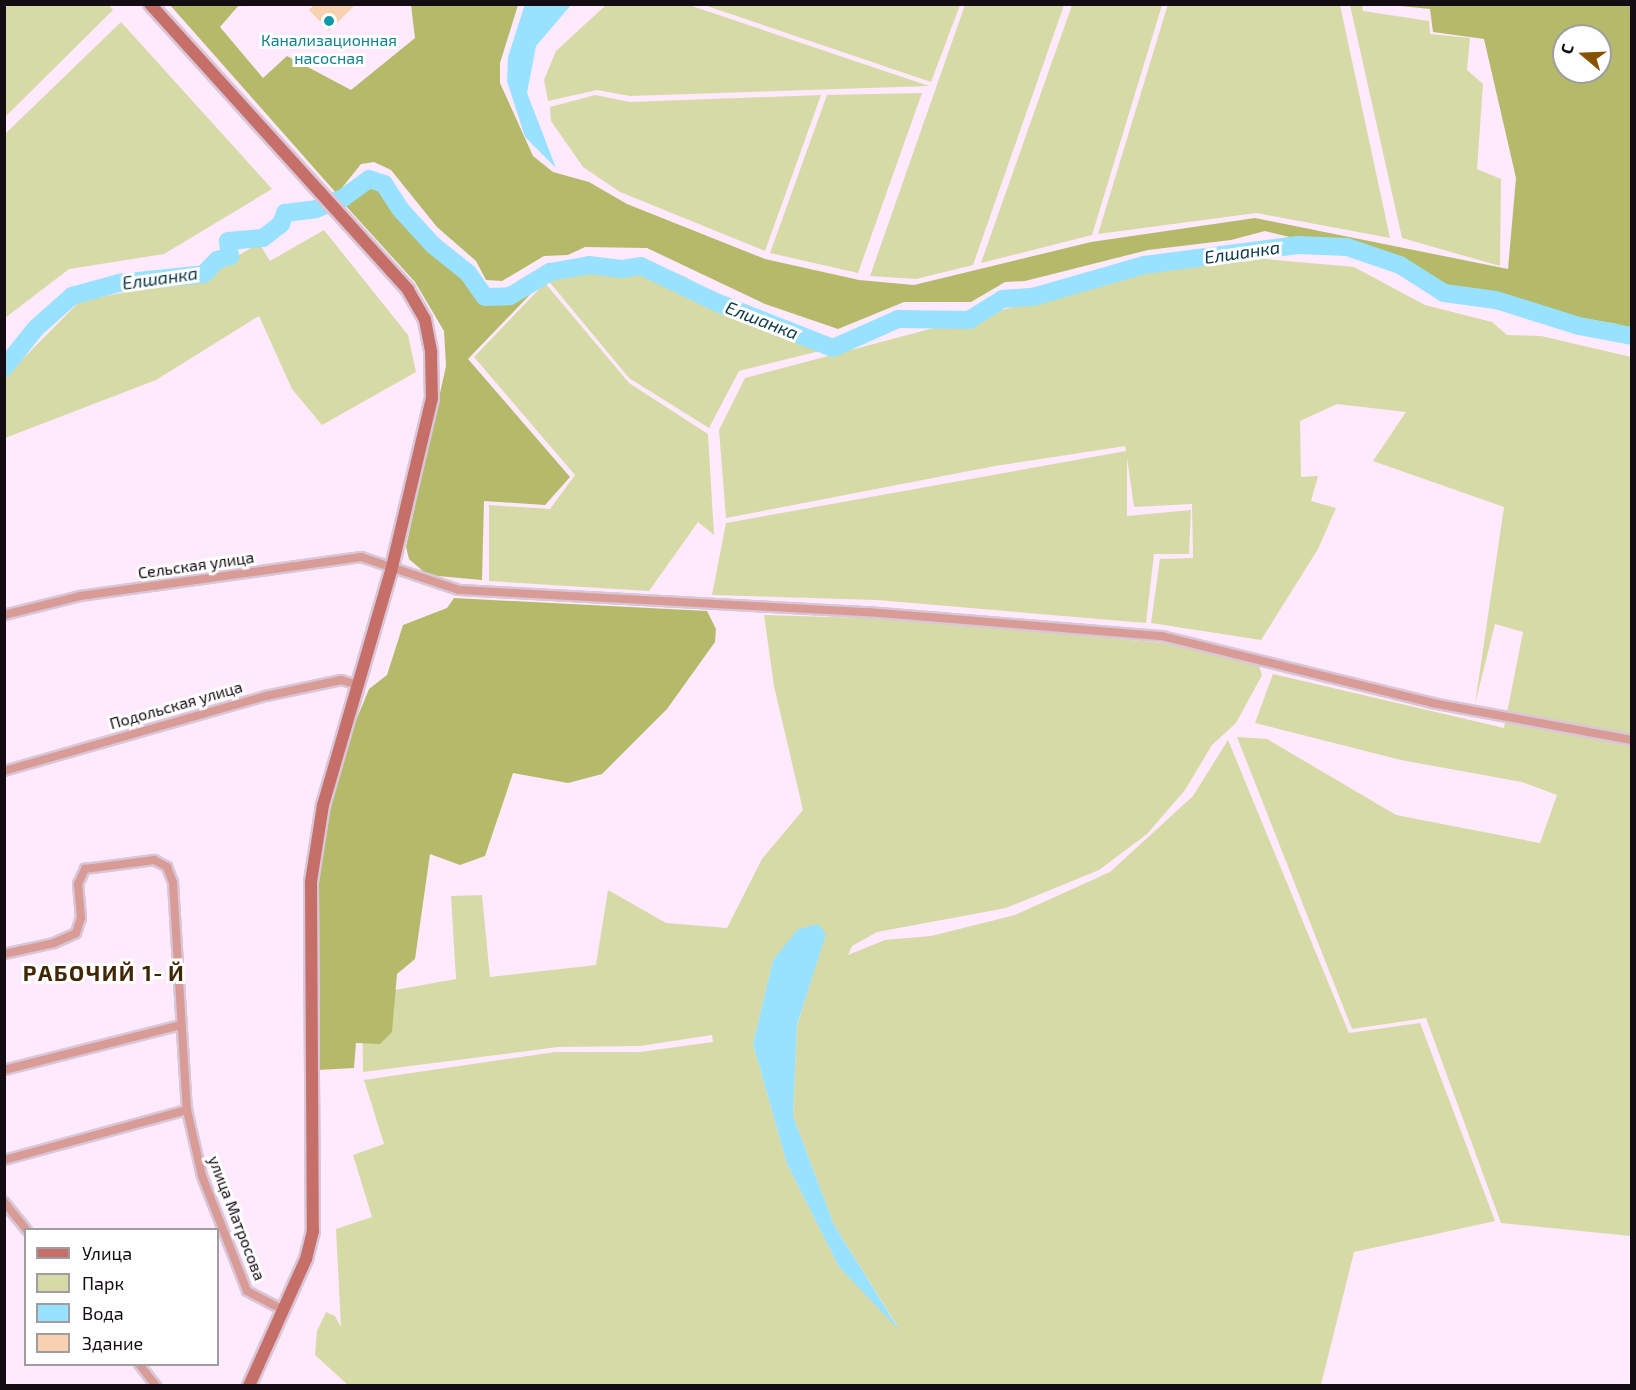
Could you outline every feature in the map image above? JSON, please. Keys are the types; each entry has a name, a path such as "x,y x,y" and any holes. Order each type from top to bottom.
{"main road":[{"path":"150,4 408,290 425,320 432,352 432,398 391,571 323,805 311,882 313,1232 283,1310 249,1386"}],"street":[{"name":"Сельская улица","path":"4,615 80,596 361,557 391,571 459,590 868,612 1162,636 1432,703 1632,740"},
{"name":"Подольская улица","path":"4,771 266,696 341,680 358,685"},
{"name":"улица Матросова","path":"4,954 54,943 76,933 81,918 78,884 85,869 154,861 167,867 173,883 187,1110 202,1176 247,1291 283,1310"},
{"path":"4,1070 182,1025"},
{"path":"4,1160 187,1110"},
{"path":"4,1202 25,1228"},
{"path":"140,1366 156,1386"}],"green space":[{"path":"5,4 108,4 113,10 5,117"},
{"path":"960,4 931,82 704,5"},
{"path":"1168,4 1340,5 1390,238 1256,213 1098,234"},
{"path":"170,5 239,5 220,27 263,78 287,56 351,90 415,38 411,5 518,5 500,63 500,83 533,156 553,172 589,182 627,204 765,259 859,280 914,285 1091,242 1255,218 1508,269 1516,178 1484,39 1433,32 1430,9 1391,5 1631,5 1631,332 1617,324 1548,312 1499,294 1446,288 1395,260 1340,240 1306,241 1265,231 1231,240 1148,250 1025,281 1005,282 971,302 904,302 838,329 765,304 647,248 585,247 568,255 544,256 502,281 486,280 476,261 437,227 391,170 374,162 361,164 337,194"},
{"path":"606,5 689,5 929,86 630,96 597,90 548,101 544,80 556,51"},
{"path":"965,5 1064,5 973,265 916,279 870,276"},
{"path":"1072,5 1162,5 1092,235 981,263"},
{"path":"1350,5 1362,5 1363,11 1429,21 1430,34 1470,38 1467,70 1483,84 1477,169 1501,179 1500,266 1402,238"},
{"path":"121,22 272,189 164,254 69,269 5,318 5,134"},
{"path":"922,93 858,273 770,253 827,95"},
{"path":"595,95 630,102 821,95 765,251 620,192 583,167 551,121 550,107"},
{"path":"369,173 380,174 428,234 467,267 475,283 488,293 513,288 541,274 542,282 468,359 570,477 545,505 484,501 482,580 438,576 424,572 409,559 406,547 446,366 444,331 415,282 345,205"},
{"path":"324,230 408,335 416,372 322,425 292,389 259,316 156,380 5,438 5,377 80,301 204,277 259,243 270,261"},
{"path":"1243,257 1354,267 1425,305 1492,322 1507,335 1541,336 1631,357 1631,1236 1501,1223 1426,1018 1352,1029 1237,737 1267,739 1396,815 1540,843 1557,795 1522,782 1401,760 1255,723 1273,674 1504,728 1523,632 1495,624 1475,704 1504,507 1373,461 1406,412 1337,404 1300,421 1301,477 1318,476 1311,501 1336,508 1318,549 1261,640 1151,623 1160,559 1193,558 1192,504 1134,507 1127,458 1127,516 1191,510 1189,554 1154,554 1146,623 877,600 712,595 726,523 1126,451 1125,446 995,466 726,518 719,430 745,378 1187,261"},
{"path":"645,261 686,277 702,290 836,347 739,371 709,428 629,378 547,279 545,269"},
{"path":"545,283 629,383 708,434 714,535 698,522 649,591 489,581 489,505 550,509 575,475 474,357"},
{"path":"454,598 707,611 716,629 715,642 667,709 602,774 568,783 513,773 485,856 460,865 430,854 415,959 397,974 392,1032 380,1044 356,1043 354,1068 318,1070 318,890 327,821 355,723 369,689 387,675 403,625 447,608"},
{"path":"764,615 899,619 1164,643 1259,666 1262,675 1236,723 1212,745 1185,790 1147,834 1099,870 1006,908 877,932 852,946 848,955 885,940 931,936 1015,915 1110,872 1193,796 1228,740 1349,1033 1420,1023 1495,1221 1354,1252 1321,1385 349,1386 315,1355 317,1331 326,1312 335,1316 341,1327 336,1229 372,1217 353,1155 384,1144 364,1080 555,1052 640,1052 713,1042 712,1035 640,1046 558,1047 363,1072 362,996 456,979 451,896 482,895 490,977 596,965 608,890 666,923 727,928 762,859 803,810 774,686","holes":["825,934 797,1026 793,1116 834,1225 898,1327 839,1267 787,1164 753,1044 773,960"]}],"water":[{"path":"525,4 571,5 536,46 527,93 556,168 525,137 507,81 508,57"},
{"path":"818,924 826,934 797,1025 793,1116 834,1225 900,1331 839,1267 787,1164 753,1044 773,960 798,929"}],"building":[{"name":"Канализационная насосная","path":"315,4 356,4 329,31 309,10"}],"waterway":[{"name":"Елшанка","path":"4,368 36,328 72,296 119,283 204,274 217,260 230,256 228,241 263,238 281,224 285,213 316,209 343,198 369,179 384,184 401,210 433,245 468,273 485,297 510,296 550,272 589,265 622,269 641,266 718,303 833,348 898,319 969,320 1002,299 1033,297 1144,265 1298,245 1347,247 1400,265 1444,293 1496,300 1579,326 1632,336"}],"place":[{"name":"Канализационная насосная","path":"329,21"}],"district":[{"name":"РАБОЧИЙ 1‑Й","path":"104,973"}]}
